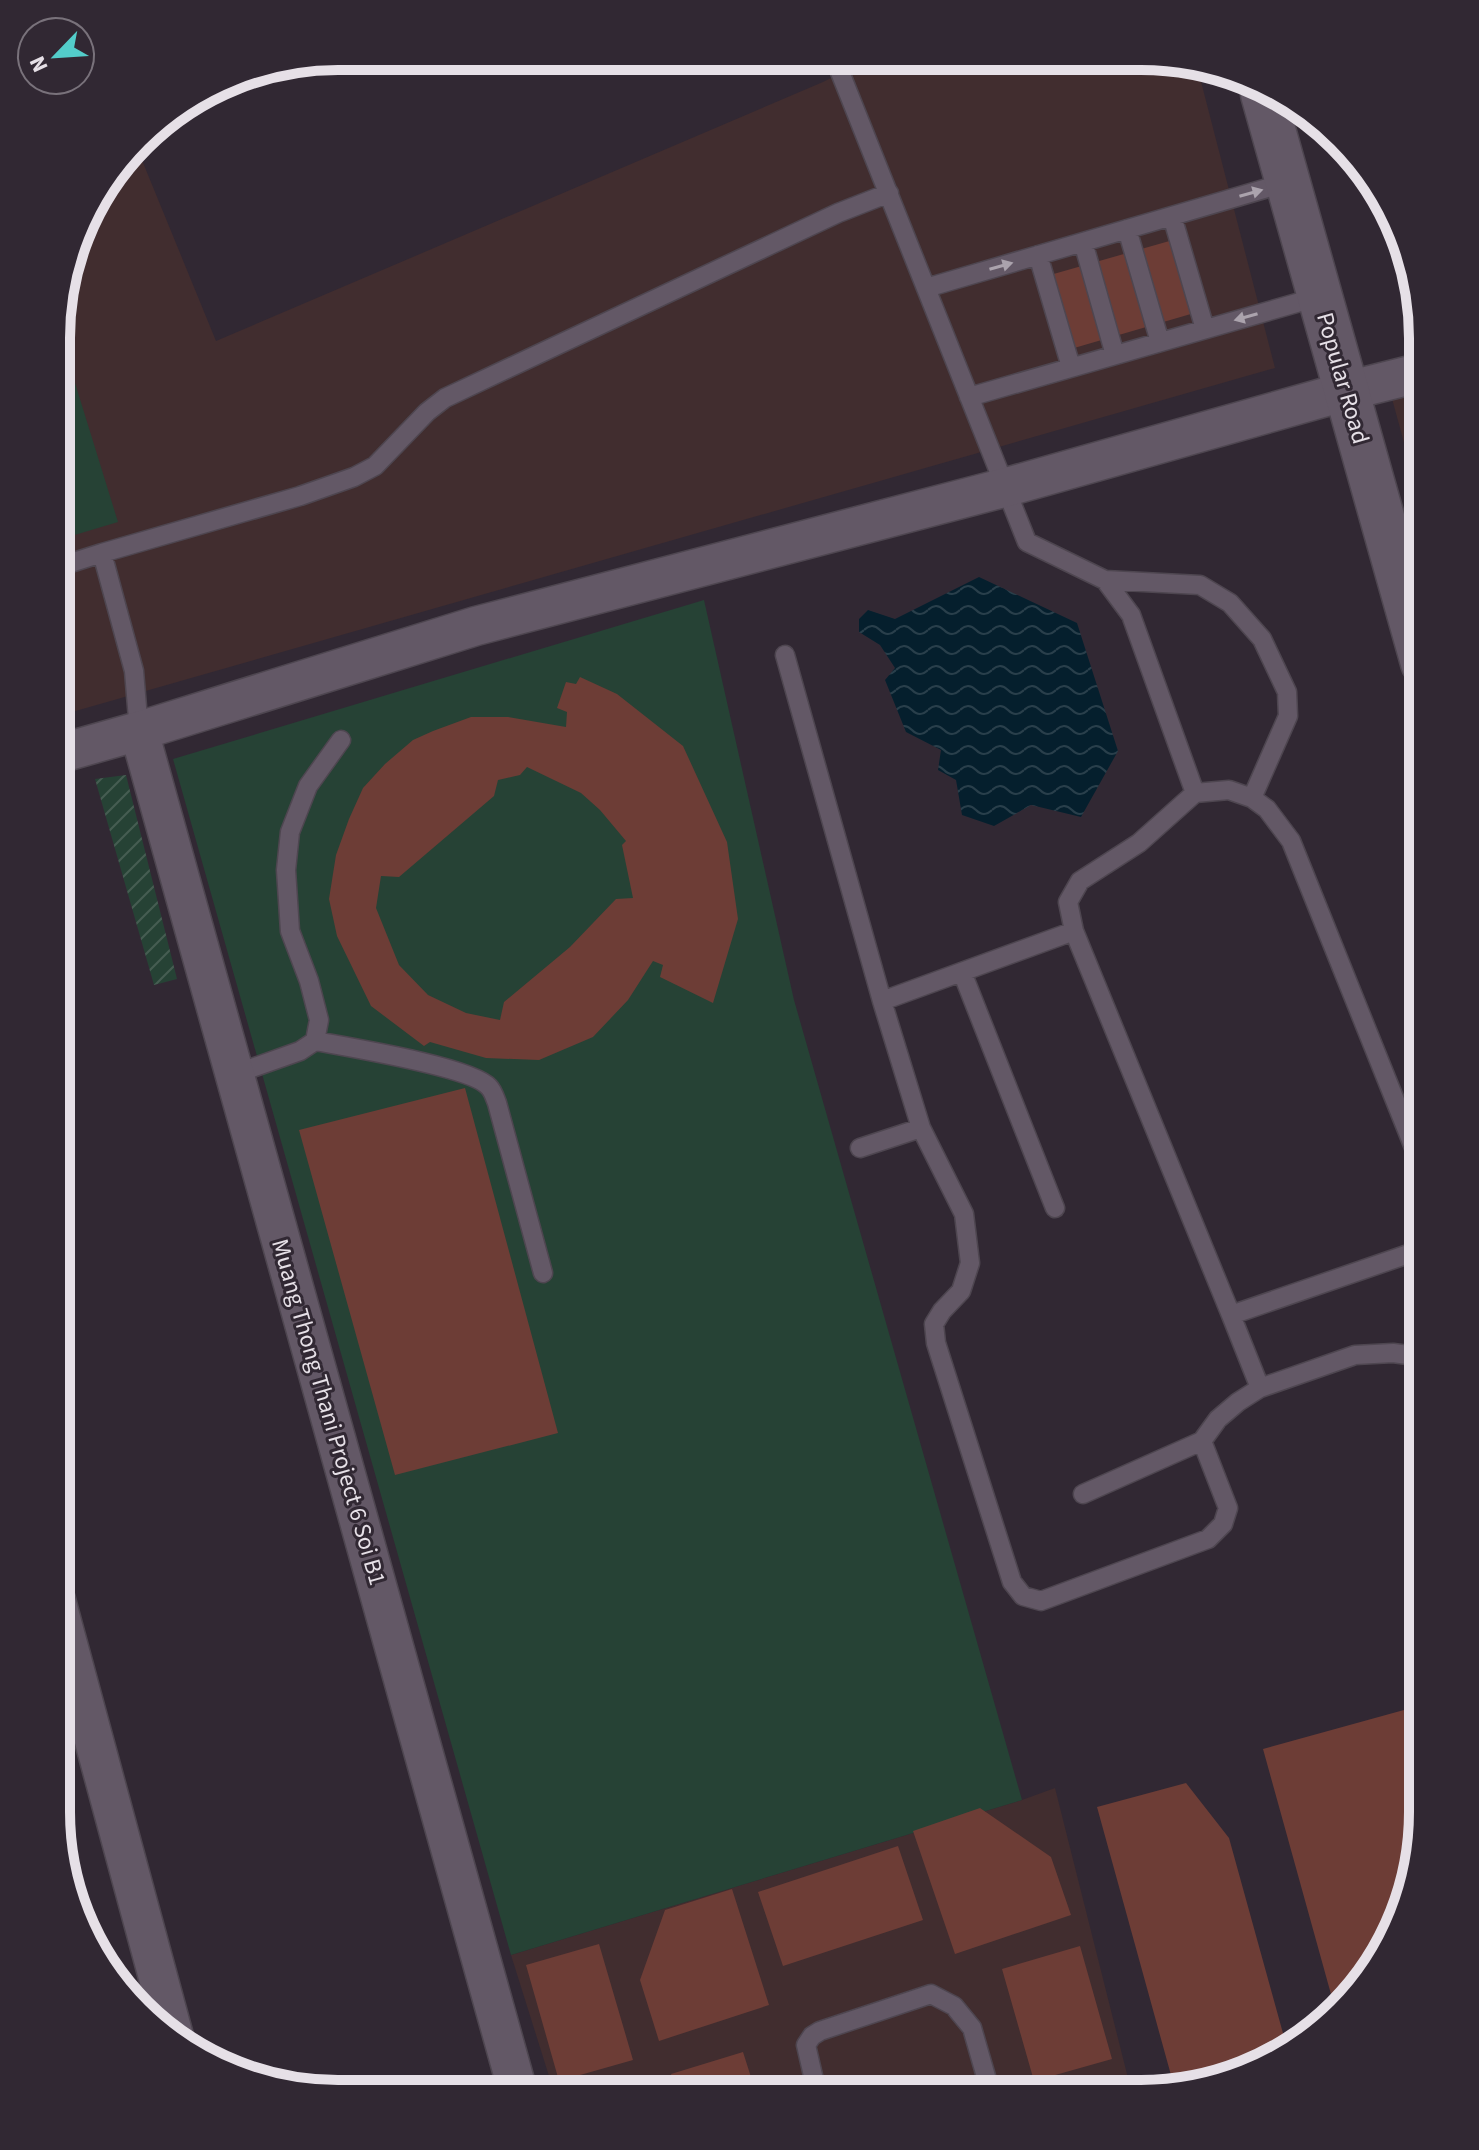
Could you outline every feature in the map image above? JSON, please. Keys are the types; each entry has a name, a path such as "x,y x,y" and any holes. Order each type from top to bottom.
{"street":[{"name":"Popular Road","path":"1265,101 1409,612"},
{"path":"70,751 476,626 1007,487 1409,376"},
{"name":"Muang Thong Thani Project 6 Soi B1","path":"139,731 515,2080"},
{"path":"70,1652 170,2021"}],"lane":[{"path":"839,70 1027,542 1105,580 1200,585 1230,603 1262,639 1287,692 1288,716 1252,798"},
{"path":"926,288 1289,182"},
{"path":"70,563 300,496 354,477 375,466 427,412 445,398 838,213 889,193"},
{"path":"1172,216 1205,329"},
{"path":"1127,229 1160,342"},
{"path":"1083,242 1115,355"},
{"path":"1038,255 1071,367"},
{"path":"969,397 1321,296"},
{"path":"102,553 134,671 139,731"},
{"path":"1105,580 1131,615 1195,793"},
{"path":"785,655 921,1128 964,1214 970,1263 961,1291 934,1324 936,1343 1012,1582 1023,1596 1041,1601 1208,1539 1223,1524 1228,1508 1202,1441"},
{"path":"315,1041 319,1020 309,981 290,931 286,870 290,832 308,786 341,740"},
{"path":"1260,1388 1074,931 1068,902 1080,881 1139,843 1195,793 1229,790 1252,798 1267,809 1291,841 1408,1134"},
{"path":"882,1001 1074,931"},
{"path":"962,972 1055,1208"},
{"path":"235,1074 300,1051 315,1041 474,1076 489,1086 497,1103 543,1273"},
{"path":"860,1148 921,1128"},
{"path":"1231,1315 1408,1254"},
{"path":"1083,1494 1202,1441 1218,1419 1260,1388 1355,1355 1408,1355"},
{"path":"814,2080 806,2045 812,2036 931,1994 954,2006 972,2028 987,2080"}],"shaded area":[{"path":"847,70 1141,70 1200,77 1275,368 70,713 72,303 90,235 115,189 140,157 216,341"},
{"path":"1409,390 1409,461 1391,395"},
{"path":"1055,1788 1128,2080 550,2080 511,1955"}],"green space":[{"path":"70,367 118,522 70,536"},
{"path":"704,600 794,1000 1022,1800 511,1955 173,759"},
{"path":"126,775 177,979 154,985 95,779"}],"water":[{"path":"979,577 1077,623 1118,751 1081,817 1031,805 994,826 962,815 956,780 938,770 941,750 906,732 885,680 895,668 880,645 859,632 859,619 868,610 895,619"}],"building":[{"path":"1187,236 1208,309 1057,353 1036,279"},
{"path":"580,677 617,694 683,746 727,842 738,919 713,1003 660,977 663,965 653,961 628,1000 593,1037 539,1060 486,1058 430,1042 424,1046 371,1006 337,936 329,899 336,855 349,819 363,788 413,740 471,717 508,717 566,727 567,712 557,708 566,682 576,684","holes":["527,767 581,793 626,841 622,845 633,898 616,899 570,947 504,1002 500,1020 466,1013 428,995 399,965 376,908 381,876 399,877 494,796 498,780 520,775"]},
{"path":"465,1088 558,1433 395,1475 299,1130"},
{"path":"1408,1709 1408,1830 1404,1864 1395,1898 1381,1931 1364,1961 1332,2000 1263,1749"},
{"path":"1186,1783 1229,1838 1284,2038 1244,2060 1211,2071 1172,2078 1097,1807"},
{"path":"980,1808 1051,1857 1071,1915 955,1954 913,1831"},
{"path":"898,1846 923,1920 783,1966 758,1892"},
{"path":"732,1889 769,2005 659,2041 640,1980 665,1910"},
{"path":"599,1944 633,2060 559,2080 526,1965"},
{"path":"1080,1946 1112,2059 1034,2080 1002,1969"},
{"path":"743,2052 752,2080 673,2080 671,2074"}]}
